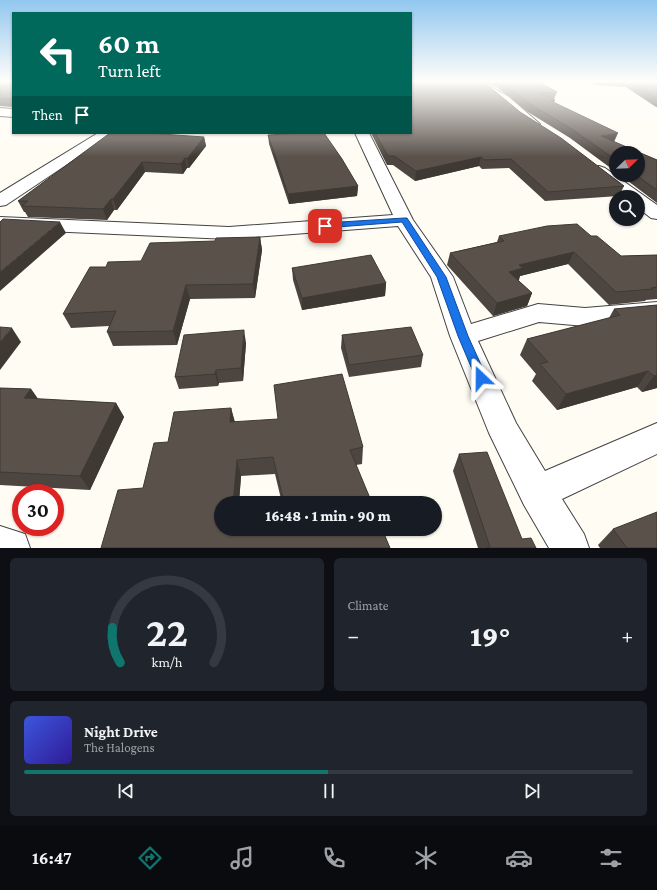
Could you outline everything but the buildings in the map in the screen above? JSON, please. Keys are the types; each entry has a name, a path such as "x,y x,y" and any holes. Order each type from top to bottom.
{"street":[{"path":"512,107 523,116 543,129"},
{"path":"0,112 12,113"},
{"path":"0,201 105,134"},
{"path":"362,134 404,220 442,277 463,336 505,433 570,548"},
{"path":"587,161 625,190"},
{"path":"645,205 657,214"},
{"path":"0,223 108,229 229,232 404,220"},
{"path":"463,336 538,313 585,317 657,310"},
{"path":"537,492 657,438"},
{"path":"0,545 11,548"}],"route":[{"path":"325,226 404,220 442,277 463,336 481,378"}]}
